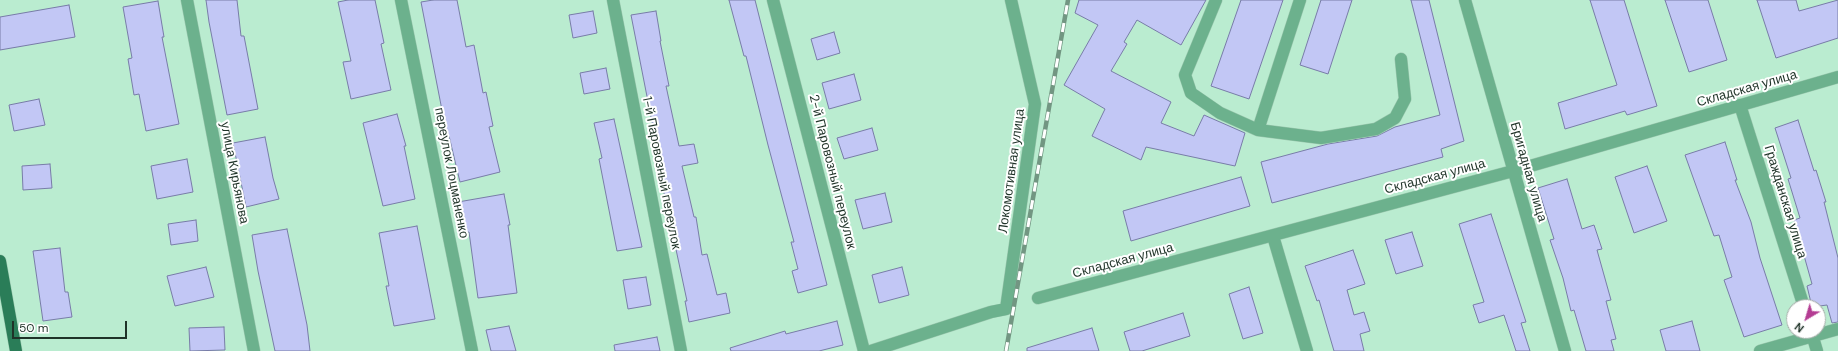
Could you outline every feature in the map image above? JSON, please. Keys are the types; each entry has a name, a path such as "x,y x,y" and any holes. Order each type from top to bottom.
{"main road":[{"path":"0,261 16,351"}],"street":[{"name":"улица Кирьянова","path":"187,0 254,351"},
{"name":"переулок Лоцманенко","path":"401,0 472,351"},
{"name":"1-й Паровозный переулок","path":"613,0 681,351"},
{"name":"2-й Паровозный переулок","path":"774,0 864,351"},
{"name":"Локомотивная улица","path":"871,351 991,312 1006,309 1035,104 1011,0"},
{"path":"1216,0 1185,75 1191,93 1220,113 1258,130 1321,138 1376,129 1395,118 1405,99 1401,59"},
{"path":"1258,130 1300,0"},
{"name":"Бригадная улица","path":"1465,0 1565,351"},
{"name":"Складская улица","path":"1038,298 1513,171 1838,77"},
{"name":"Гражданская улица","path":"1740,105 1801,299"},
{"path":"1273,236 1307,351"},
{"path":"1826,331 1838,329"},
{"path":"1760,351 1795,339"},
{"path":"1814,339 1817,351"}],"building":[{"path":"206,0 237,0 241,36 244,36 258,109 227,115"},
{"path":"348,0 375,0 384,43 381,44 391,90 351,99 343,62 351,61 338,2"},
{"path":"433,0 457,0 466,47 474,45 483,93 486,92 493,126 489,127 500,172 460,182 449,136 447,136 421,2"},
{"path":"729,0 755,0 827,285 798,293 792,271 798,269 791,242 794,242 746,56 744,56"},
{"path":"1079,0 1206,0 1181,45 1137,20 1124,42 1127,44 1111,71 1171,102 1161,123 1194,136 1204,115 1245,133 1235,166 1146,147 1141,160 1092,136 1105,109 1064,85 1098,25 1075,13"},
{"path":"1241,0 1283,0 1249,99 1211,86"},
{"path":"1321,0 1352,0 1328,74 1300,65"},
{"path":"1411,0 1429,0 1464,141 1441,149 1443,157 1272,203 1261,162 1328,144 1377,136 1395,127 1440,115"},
{"path":"1590,0 1624,0 1657,106 1627,115 1625,111 1565,129 1558,103 1617,85"},
{"path":"1665,0 1708,0 1727,60 1689,72"},
{"path":"1757,0 1796,0 1799,11 1838,0 1838,38 1776,58"},
{"path":"158,1 164,37 162,37 179,124 146,131 139,94 134,95 128,59 132,58 123,7"},
{"path":"69,5 75,37 0,50 0,17"},
{"path":"593,11 597,33 573,38 569,15"},
{"path":"656,11 669,86 666,86 679,146 694,144 698,163 682,166 694,217 696,217 702,255 707,254 717,295 726,293 730,313 689,322 685,301 687,301 661,179 663,178 631,15"},
{"path":"834,32 840,53 817,60 811,39"},
{"path":"606,68 610,89 584,94 580,73"},
{"path":"854,74 861,100 829,109 822,83"},
{"path":"39,99 45,125 14,131 9,105"},
{"path":"397,114 406,146 404,146 415,199 383,206 363,123"},
{"path":"614,119 642,247 617,251 599,159 602,158 594,123"},
{"path":"1798,120 1814,171 1816,170 1826,202 1824,202 1838,258 1838,322 1832,323 1826,305 1826,299 1810,299 1807,286 1812,284 1794,220 1800,218 1788,179 1791,178 1775,128"},
{"path":"872,128 878,150 844,159 837,138"},
{"path":"265,137 273,178 279,199 246,207 233,143"},
{"path":"1725,142 1737,180 1735,180 1751,222 1760,258 1782,325 1744,337 1724,280 1732,277 1719,235 1714,236 1685,155"},
{"path":"187,159 193,192 157,199 151,166"},
{"path":"50,164 52,188 23,190 22,166"},
{"path":"1647,166 1667,221 1634,233 1615,177"},
{"path":"1241,177 1250,206 1131,241 1123,211"},
{"path":"1567,179 1582,229 1594,225 1602,249 1597,250 1611,300 1606,301 1616,339 1611,340 1614,351 1586,351 1574,310 1571,311 1563,278 1550,240 1554,239 1538,188"},
{"path":"885,193 892,222 863,229 855,200"},
{"path":"504,194 510,225 508,225 517,293 478,298 469,232 464,233 458,202"},
{"path":"1491,214 1526,322 1521,323 1530,351 1516,351 1504,315 1479,323 1473,305 1484,302 1459,224"},
{"path":"196,220 198,241 171,245 168,224"},
{"path":"417,226 435,319 394,326 386,286 389,286 379,233"},
{"path":"287,229 307,325 310,351 275,351 258,271 252,235"},
{"path":"1412,232 1423,266 1396,274 1385,240"},
{"path":"60,248 65,292 68,292 72,317 43,321 33,251"},
{"path":"1353,250 1365,284 1347,290 1354,315 1364,312 1370,331 1360,334 1364,351 1334,351 1319,300 1317,301 1305,266"},
{"path":"206,267 214,297 175,306 167,276"},
{"path":"902,267 909,295 879,303 872,275"},
{"path":"646,277 651,305 628,309 623,280"},
{"path":"1249,287 1263,333 1243,339 1229,294"},
{"path":"1183,313 1190,336 1142,351 1130,351 1124,332"},
{"path":"837,321 843,345 819,351 731,351 730,348 785,331 786,334"},
{"path":"1692,321 1700,351 1666,351 1660,330"},
{"path":"509,326 516,351 491,351 486,330"},
{"path":"224,327 225,350 190,351 189,328"},
{"path":"1092,328 1099,351 1027,351 1027,348"},
{"path":"657,337 660,351 615,351 614,345"}],"railway":[{"path":"1006,351 1068,0"}]}
